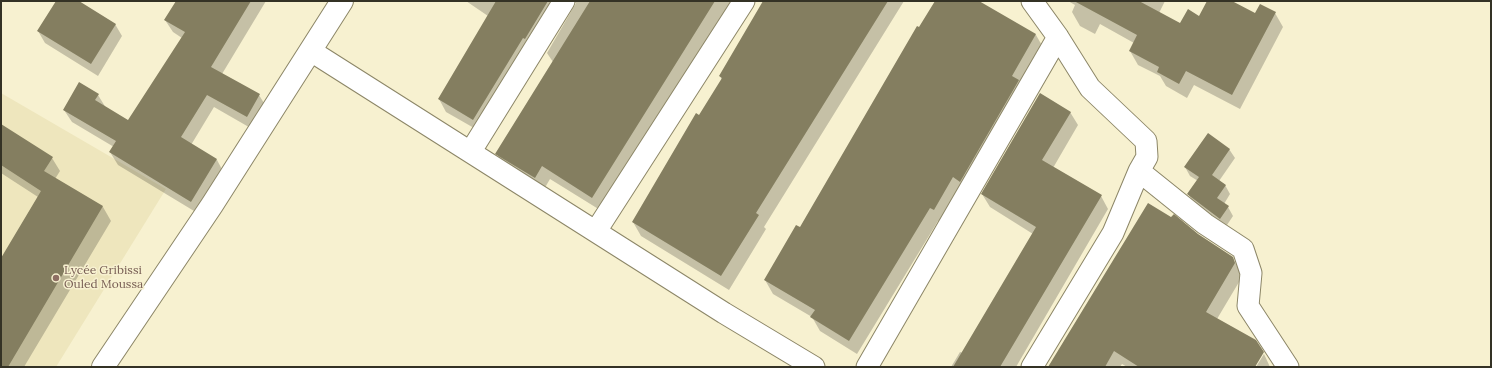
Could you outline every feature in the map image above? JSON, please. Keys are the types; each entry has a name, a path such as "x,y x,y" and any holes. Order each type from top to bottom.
{"street":[{"path":"103,367 212,205 342,1"},
{"path":"471,151 564,1"},
{"path":"596,231 744,1"},
{"path":"1032,1 1058,37 1090,88 1146,141 1147,157 1139,171 1113,233 1032,367"},
{"path":"866,367 1058,37"},
{"path":"311,51 471,151 724,314 814,367"},
{"path":"1139,171 1205,224 1243,249 1251,273 1248,306 1288,367"}],"shaded area":[{"name":"Lycée Gribissi Ouled Moussa","path":"1,93 166,189 56,367 1,367"}],"building":[{"path":"56,1 79,1 116,24 91,64 37,31"},
{"path":"176,1 251,1 211,67 260,94 247,117 207,95 181,137 217,159 191,202 109,152 116,141 63,110 79,82 99,94 95,100 128,120 185,32 164,20"},
{"path":"496,1 548,1 525,39 523,38 473,120 438,99"},
{"path":"590,1 715,1 592,198 542,166 535,178 495,154"},
{"path":"763,1 888,1 756,213 759,215 721,276 632,222 696,113 699,115 722,78 719,76"},
{"path":"935,1 979,1 1036,34 1012,76 1019,80 960,182 953,177 934,210 930,208 849,341 810,317 815,310 764,280 796,225 800,227 917,26 919,27"},
{"path":"1074,1 1139,1 1180,23 1188,9 1199,16 1207,1 1232,1 1255,13 1260,4 1276,12 1232,95 1186,71 1179,84 1157,72 1159,67 1129,51 1137,35"},
{"path":"1040,93 1071,112 1042,160 1102,195 1000,367 953,367 1036,227 981,194"},
{"path":"1,124 53,157 44,171 103,206 8,367 1,367 1,258 41,191 1,165"},
{"path":"1208,133 1230,149 1212,175 1226,185 1217,198 1229,206 1220,219 1187,194 1199,177 1184,167"},
{"path":"1148,203 1171,217 1174,214 1198,234 1233,257 1235,263 1206,312 1256,340 1264,352 1255,367 1139,367 1114,351 1105,367 1048,367"}],"place":[{"name":"Lycée Gribissi Ouled Moussa","path":"56,278"}]}
